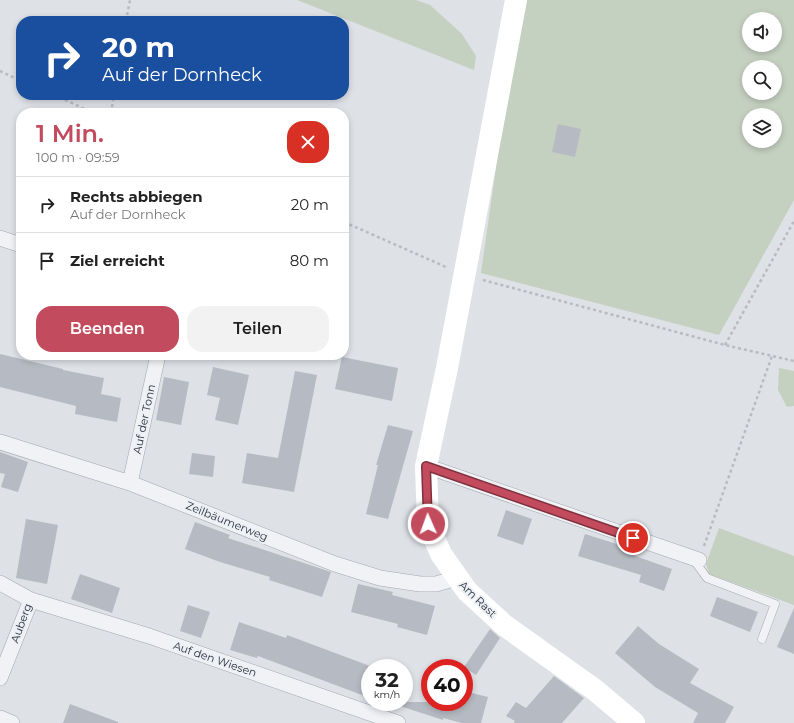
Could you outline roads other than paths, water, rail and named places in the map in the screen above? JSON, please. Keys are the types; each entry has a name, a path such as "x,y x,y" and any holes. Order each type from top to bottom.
{"street":[{"name":"Am Rast","path":"516,0 426,466 428,524 441,554 467,592 504,625 595,690 634,723"},
{"path":"0,238 16,243"},
{"name":"Auf der Tonn","path":"130,482 157,360"},
{"name":"Zeilbäumerweg","path":"0,442 130,482 335,564 380,578 420,584 436,584 456,578"},
{"path":"426,466 696,559"},
{"name":"Auberg","path":"0,583 32,600 0,678"},
{"name":"Auf den Wiesen","path":"32,600 149,636 398,723"},
{"path":"0,718 12,723"}],"lane":[{"path":"696,559 707,578 775,604 762,639"}]}
